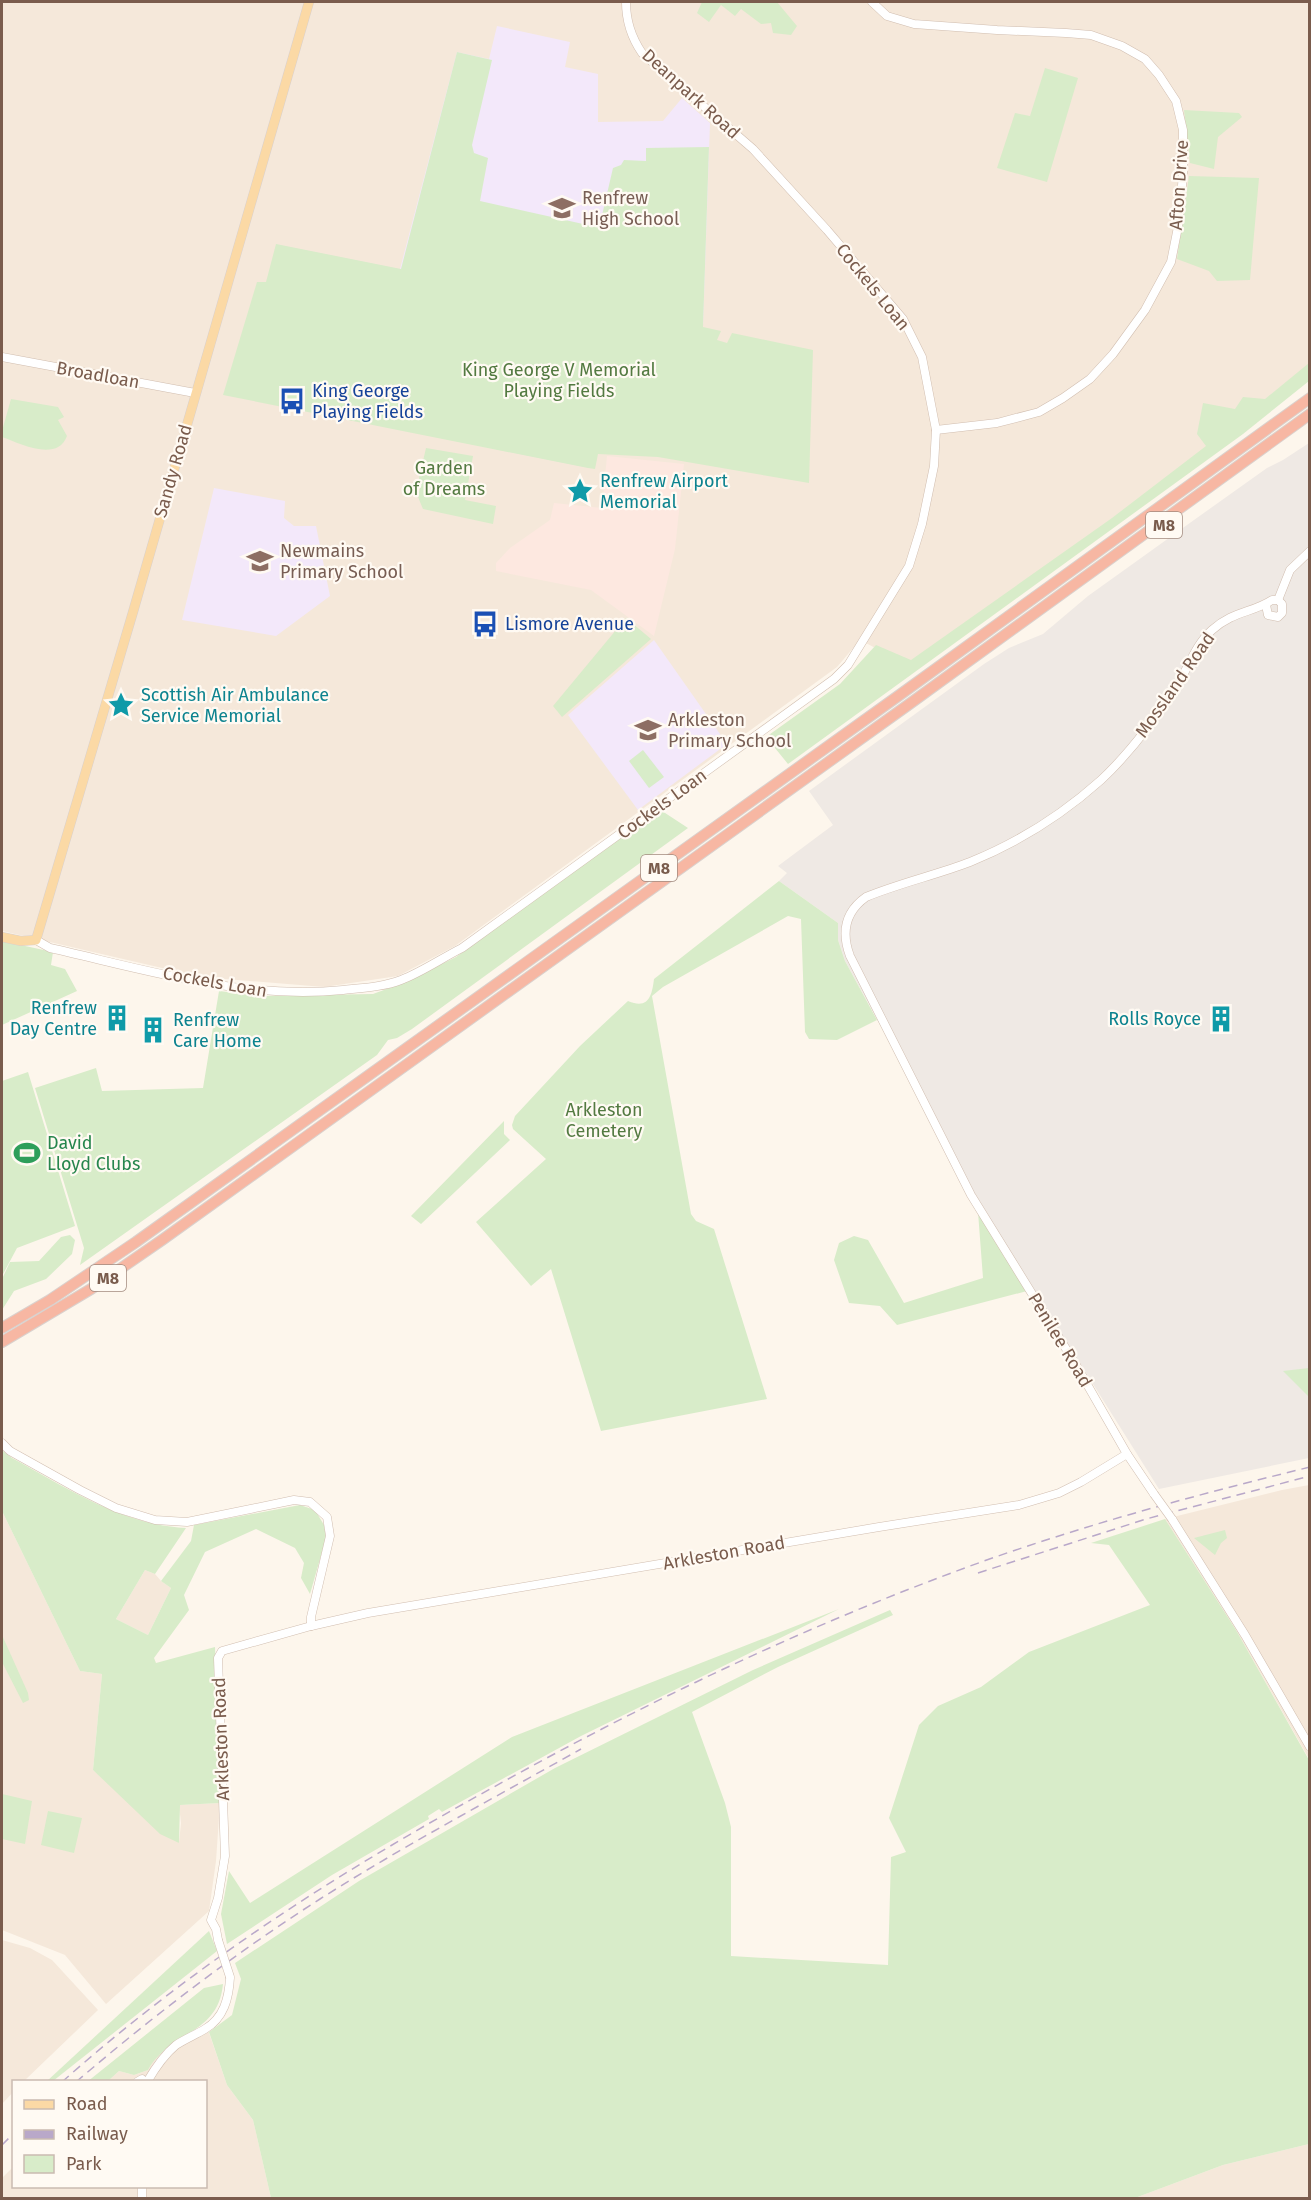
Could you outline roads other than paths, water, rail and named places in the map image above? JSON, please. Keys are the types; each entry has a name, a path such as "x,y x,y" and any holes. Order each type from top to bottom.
{"highway":[{"name":"M8","path":"1242,446 1310,390"},
{"name":"M8","path":"2,1328 50,1300 136,1242 882,708 1310,398"},
{"name":"M8","path":"2,1342 91,1289 153,1247 1310,414"},
{"name":"M8","path":"1018,626 1310,423"}],"main road":[{"name":"Sandy Road","path":"36,940 309,2"},
{"name":"Cockels Loan","path":"2,937 21,941 36,940"}],"street":[{"name":"Deanpark Road","path":"626,2 629,27 642,53 753,149"},
{"name":"Afton Drive","path":"872,2 887,16 914,24 1090,35 1122,46 1145,59 1159,75 1176,101 1183,130 1183,174 1178,227 1171,262 1145,310 1113,354 1090,379 1069,395 1039,411 997,423 936,430"},
{"name":"Cockels Loan","path":"36,940 50,948 199,982 245,990 291,993 367,988 401,980 462,948 834,679 848,665 909,566 922,524 929,480 934,466 936,430 922,357 903,319 827,230 753,149"},
{"name":"Broadloan","path":"2,357 195,393"},
{"path":"1278,600 1290,570 1310,550"},
{"path":"1272,600 1278,600 1283,610 1278,617 1268,615 1266,605 1272,600"},
{"name":"Mossland Road","path":"847,918 859,902 866,897 970,862 1004,846 1066,808 1103,778 1147,729 1163,708 1209,632 1232,615 1266,605"},
{"name":"Penilee Road","path":"847,918 844,932 850,956 971,1196 1076,1365 1127,1454 1172,1519 1245,1635 1310,1748"},
{"path":"2,1443 10,1451 80,1490 116,1508 155,1520 187,1522 294,1500 310,1502 327,1517 330,1536 311,1617 311,1626"},
{"name":"Arkleston Road","path":"144,2080 178,2043 207,2028 219,2016 227,2000 230,1977 212,1920 225,1856 219,1655 227,1648 368,1613 1019,1505 1059,1493 1127,1454"}],"railway":[{"path":"64,2080 163,1999 215,1960 323,1887 492,1788 672,1694 795,1636 984,1561 1146,1510 1310,1467"},
{"path":"978,1573 1146,1519 1310,1476"},
{"path":"78,2080 195,1986 288,1920 384,1860 581,1749"},
{"path":"2,2145 12,2135"}],"place":[{"name":"Renfrew High School","path":"562,208"},
{"name":"King George Playing Fields","path":"292,401"},
{"name":"Renfrew Airport Memorial","path":"580,491"},
{"name":"Newmains Primary School","path":"260,561"},
{"name":"Lismore Avenue","path":"485,624"},
{"name":"Scottish Air Ambulance Service Memorial","path":"121,705"},
{"name":"Arkleston Primary School","path":"648,730"},
{"name":"Renfrew Day Centre","path":"117,1018"},
{"name":"Rolls Royce","path":"1221,1019"},
{"name":"Renfrew Care Home","path":"153,1030"},
{"name":"David Lloyd Clubs","path":"27,1153"}],"park label":[{"name":"King George V Memorial Playing Fields","path":"559,380"},
{"name":"Garden of Dreams","path":"444,478"},
{"name":"Arkleston Cemetery","path":"604,1120"}]}
